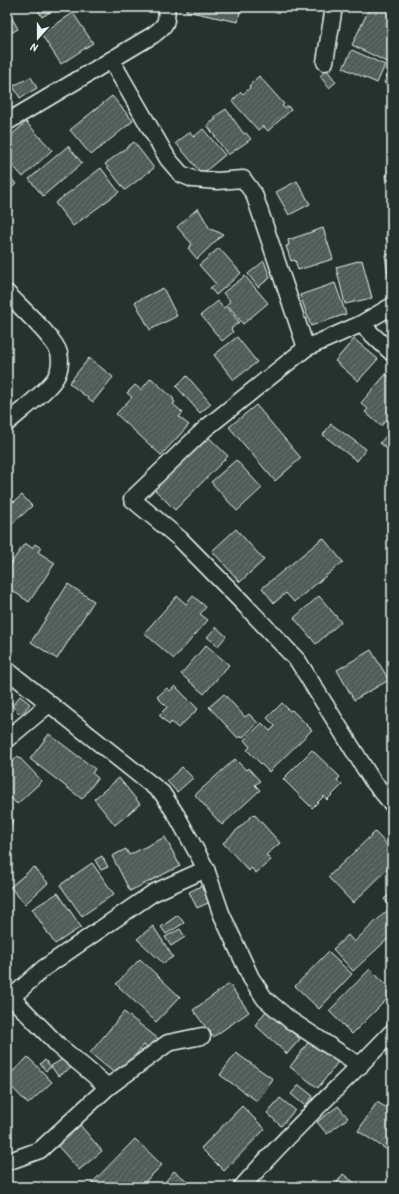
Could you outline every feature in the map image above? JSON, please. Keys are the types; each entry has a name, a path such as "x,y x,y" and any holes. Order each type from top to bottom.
{"street":[{"path":"10,115 153,36 163,27 167,17 166,7"},
{"path":"325,62 334,7"},
{"path":"112,60 168,159 181,174 193,179 217,181 243,179 254,194 306,348"},
{"path":"7,293 50,338 59,353 60,368 56,378 7,423"},
{"path":"392,306 361,324 306,348 206,428 132,499 180,539 242,601 298,661 372,780 392,804"},
{"path":"361,324 392,353"},
{"path":"7,670 162,793 177,816 206,869 221,913 247,970 265,999 290,1020 360,1066"},
{"path":"7,739 49,704"},
{"path":"108,1087 59,1046 9,995 44,968 153,893 206,869"},
{"path":"242,1187 258,1168 392,1032"},
{"path":"7,1162 40,1150 108,1087 168,1043 202,1036"}],"building":[{"path":"36,7 58,7 42,17"},
{"path":"187,7 241,7 238,22 186,11"},
{"path":"370,7 382,7 392,12 392,51 387,62 352,45"},
{"path":"7,9 18,29 7,35"},
{"path":"73,13 93,43 61,64 41,34"},
{"path":"352,50 385,65 377,83 343,68"},
{"path":"392,64 392,87 384,83"},
{"path":"327,70 336,82 329,88 320,76"},
{"path":"259,76 284,104 282,106 285,108 288,106 291,110 268,131 263,126 258,130 232,101 241,92 243,94 250,88 249,86"},
{"path":"31,77 37,88 20,98 13,86"},
{"path":"112,96 133,121 91,155 70,130"},
{"path":"226,109 244,134 246,133 251,139 228,155 207,125 216,119 214,117"},
{"path":"26,122 52,150 23,177 7,159 7,139"},
{"path":"203,129 225,155 202,174 176,143 190,132 194,137"},
{"path":"134,142 154,168 125,190 105,164"},
{"path":"68,146 82,163 43,196 29,179"},
{"path":"392,162 392,182 385,179"},
{"path":"101,168 119,192 73,226 55,203"},
{"path":"7,173 16,184 7,192"},
{"path":"297,181 310,204 289,215 276,192"},
{"path":"390,205 392,205 392,240 386,239"},
{"path":"198,208 210,229 223,234 197,259 188,248 192,244 177,227"},
{"path":"323,228 333,259 298,270 295,260 291,261 286,246 289,245 288,240"},
{"path":"389,245 392,245 392,288 390,289 385,255 390,254"},
{"path":"219,248 241,273 216,295 210,288 216,284 199,265"},
{"path":"362,260 372,298 345,304 336,267"},
{"path":"264,261 270,278 258,287 248,274"},
{"path":"245,276 268,303 243,324 227,304 230,301 223,293"},
{"path":"335,283 346,314 311,326 300,295"},
{"path":"163,288 177,316 150,330 135,302"},
{"path":"218,301 223,308 226,306 239,322 231,329 233,332 222,341 201,315"},
{"path":"237,337 257,362 234,380 214,355"},
{"path":"354,339 378,359 358,381 335,361"},
{"path":"89,358 113,377 93,402 69,383"},
{"path":"386,374 392,379 392,414 381,426 365,412 368,409 361,403"},
{"path":"187,376 211,404 200,413 176,386"},
{"path":"151,378 174,399 173,400 175,402 173,404 183,413 179,417 189,425 161,455 116,414 132,397 127,393 135,385 141,390"},
{"path":"256,405 301,458 275,481 229,427"},
{"path":"331,424 366,449 357,461 323,435"},
{"path":"392,429 392,453 380,443"},
{"path":"204,433 228,456 175,510 152,487"},
{"path":"236,460 262,488 237,511 211,482"},
{"path":"7,494 14,502 22,495 32,506 7,529"},
{"path":"236,529 264,560 240,582 212,551"},
{"path":"323,538 343,562 294,602 286,593 274,603 262,588"},
{"path":"25,543 32,548 35,544 41,548 38,552 55,563 29,602 7,587 7,569"},
{"path":"68,584 94,601 57,659 31,642"},
{"path":"177,596 186,604 193,596 206,607 200,614 208,620 174,659 144,633"},
{"path":"319,596 341,622 316,644 294,618"},
{"path":"216,627 226,636 218,646 207,637"},
{"path":"206,645 229,665 204,694 181,674"},
{"path":"371,650 389,680 354,700 337,670"},
{"path":"175,686 198,709 178,728 171,722 169,725 159,715 167,707 157,697 167,688 170,691"},
{"path":"224,694 245,717 249,714 258,723 242,738 241,736 238,738 209,707"},
{"path":"20,696 30,704 21,715 12,706"},
{"path":"7,698 12,703 7,708"},
{"path":"282,703 290,711 292,710 312,730 269,772 247,750 250,747 244,740 262,723 270,731 275,726 267,718"},
{"path":"49,734 95,769 92,773 98,778 82,799 30,759"},
{"path":"312,750 340,777 337,780 342,785 327,800 324,796 312,808 283,779"},
{"path":"18,756 42,781 17,804 7,794 7,767"},
{"path":"235,759 246,770 248,768 260,781 255,785 260,790 222,825 195,795"},
{"path":"182,767 193,778 177,792 167,781"},
{"path":"119,778 140,804 115,825 94,799"},
{"path":"254,814 280,843 266,855 271,860 256,873 251,868 249,871 223,843"},
{"path":"7,817 13,820 7,833"},
{"path":"375,832 392,850 392,865 353,903 328,877"},
{"path":"165,837 180,866 130,891 112,856 126,849 129,855"},
{"path":"102,856 108,867 101,870 95,860"},
{"path":"92,863 114,894 82,916 60,885"},
{"path":"34,867 48,883 25,904 10,887"},
{"path":"201,886 210,902 197,908 189,892"},
{"path":"392,892 392,935 353,971 333,949 348,935 354,942 391,907 384,899"},
{"path":"58,893 81,927 55,944 32,909"},
{"path":"178,915 184,923 166,934 161,927"},
{"path":"153,926 173,957 163,963 137,939"},
{"path":"180,929 185,937 171,946 165,937"},
{"path":"328,952 352,974 319,1009 295,986"},
{"path":"140,959 180,997 156,1022 116,984"},
{"path":"370,969 392,991 392,994 352,1034 329,1011"},
{"path":"229,984 249,1012 213,1037 193,1010"},
{"path":"267,1010 300,1039 287,1054 255,1025"},
{"path":"124,1012 160,1040 152,1051 144,1045 118,1076 90,1053"},
{"path":"310,1040 338,1062 318,1088 290,1067"},
{"path":"236,1053 273,1079 257,1101 220,1075"},
{"path":"28,1057 52,1082 28,1104 7,1082 7,1077"},
{"path":"64,1058 71,1068 58,1076 51,1066"},
{"path":"45,1060 51,1067 46,1071 40,1064"},
{"path":"299,1085 313,1096 305,1106 291,1094"},
{"path":"280,1098 295,1110 281,1126 267,1113"},
{"path":"377,1102 392,1111 392,1153 358,1131"},
{"path":"242,1106 265,1129 224,1171 201,1148"},
{"path":"338,1106 348,1118 327,1134 317,1122"},
{"path":"80,1125 102,1151 79,1170 57,1145"},
{"path":"135,1139 162,1165 140,1187 88,1187"},
{"path":"174,1171 195,1187 161,1187"},
{"path":"343,1174 360,1187 334,1187"}]}
